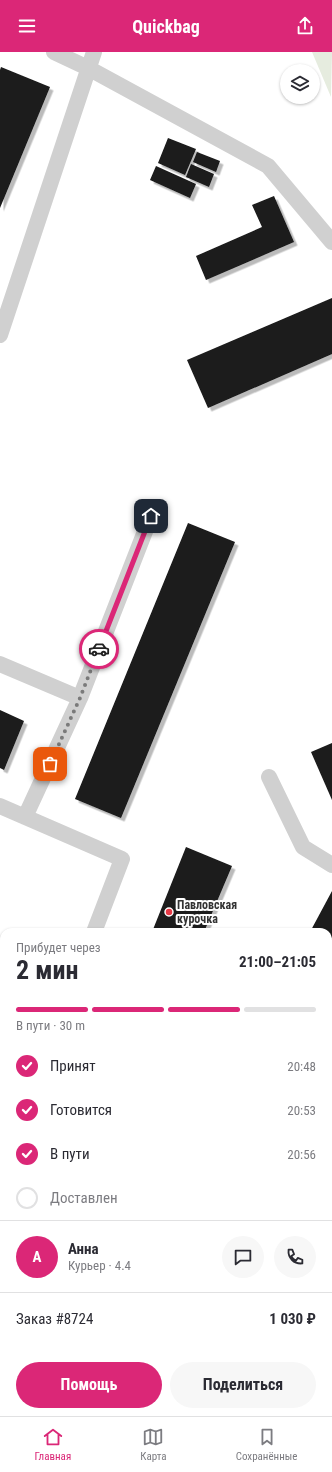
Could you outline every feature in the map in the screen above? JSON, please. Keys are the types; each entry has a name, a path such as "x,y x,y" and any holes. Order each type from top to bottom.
{"lane":[{"path":"54,52 88,68 268,166 332,242"},
{"path":"0,335 94,52"},
{"path":"25,817 80,698 151,516"},
{"path":"0,664 80,698"},
{"path":"269,777 303,847 332,865"},
{"path":"0,806 122,859 96,928"}],"shaded area":[{"path":"312,52 332,52 331,97 320,71 320,64 317,64"}],"building":[{"path":"1,67 50,87 0,208 0,70"},
{"path":"168,138 196,149 185,175 158,163"},
{"path":"197,152 220,161 216,172 193,162"},
{"path":"191,164 214,174 209,187 186,177"},
{"path":"156,166 196,184 190,198 150,180"},
{"path":"274,196 294,242 206,280 196,256 262,227 252,205"},
{"path":"332,298 332,354 208,408 187,360"},
{"path":"188,523 235,542 121,818 75,799"},
{"path":"0,710 24,721 4,770 0,768"},
{"path":"332,743 332,800 311,752"},
{"path":"186,847 232,866 206,928 154,928"},
{"path":"332,891 332,928 312,928"}],"way so far":[{"path":"50,764 80,698 99,649"}],"place":[{"name":"Павловская курочка","path":"169,912"}],"route":[{"path":"99,649 151,516"}]}
